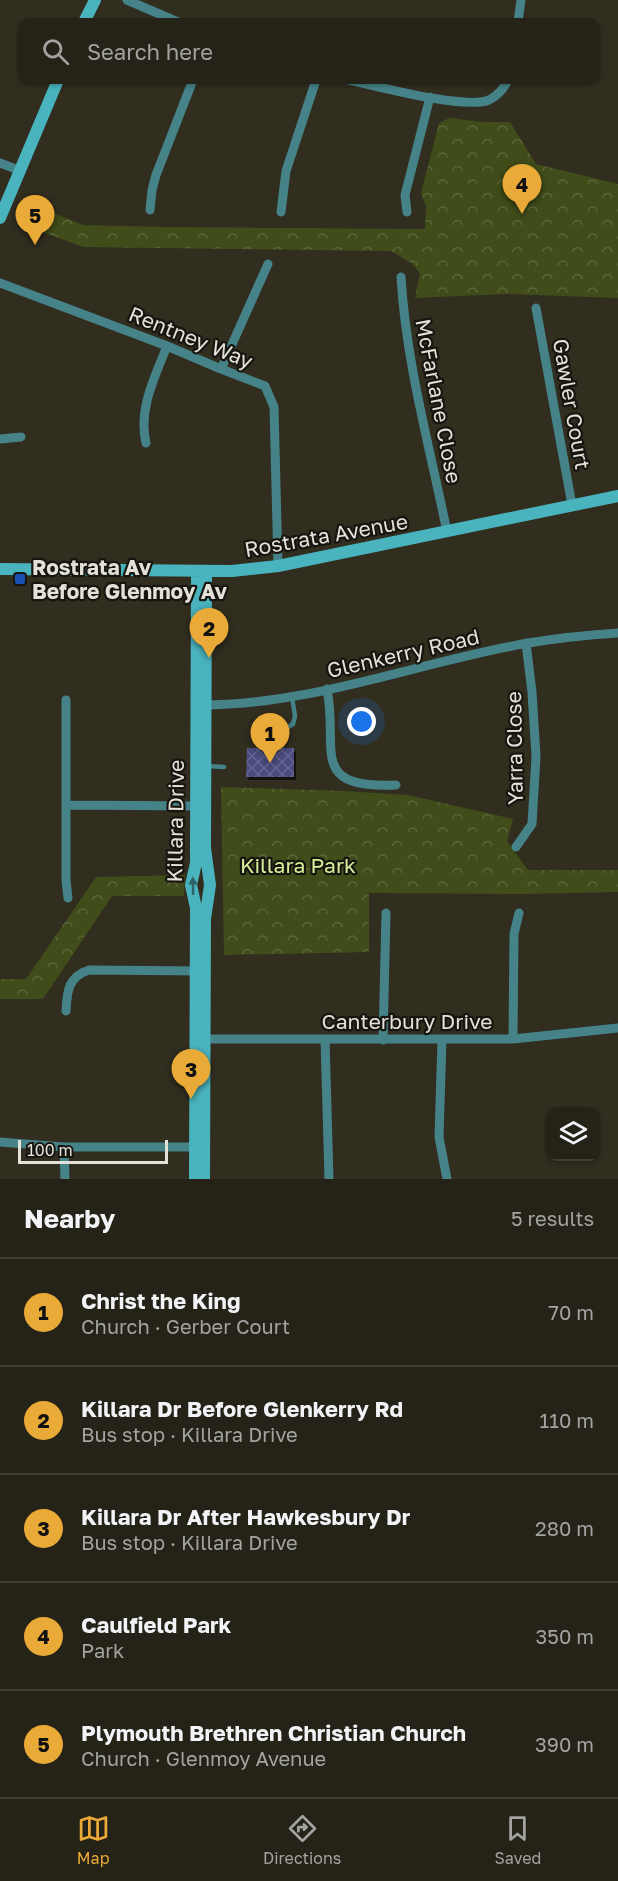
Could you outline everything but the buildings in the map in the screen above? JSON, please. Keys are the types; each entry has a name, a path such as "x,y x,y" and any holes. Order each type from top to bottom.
{"street":[{"path":"86,18 94,0"},
{"path":"127,0 169,18"},
{"path":"519,18 521,0"},
{"path":"0,218 56,84"},
{"path":"150,210 156,175 191,84"},
{"path":"281,212 284,180 315,84"},
{"path":"368,84 430,97 477,102 489,100 505,84"},
{"path":"407,212 405,195 430,97"},
{"path":"0,163 21,171"},
{"path":"221,369 268,264"},
{"name":"McFarlane Close","path":"401,277 408,343 447,532"},
{"name":"Rentney Way","path":"0,283 265,386 274,407 278,566"},
{"name":"Gawler Court","path":"536,308 572,505"},
{"path":"146,443 143,430 144,412 166,346"},
{"path":"0,439 21,437"},
{"name":"Rostrata Avenue","path":"0,570 232,571 278,566 618,496"},
{"name":"Killara Drive","path":"201,571 200,806 196,863 191,885 196,908 200,971 200,1147 204,1179"},
{"name":"Glenkerry Road","path":"201,705 244,704 292,697 526,644 577,636 618,633"},
{"name":"Yarra Close","path":"516,847 532,824 537,757 526,644"},
{"path":"327,690 330,711 330,752 334,767 344,779 357,784 396,785"},
{"path":"66,700 66,880 68,898"},
{"path":"66,805 200,806"},
{"name":"Killara Drive","path":"200,806 210,885 205,907 200,971"},
{"path":"383,1040 386,913"},
{"path":"513,1039 514,934 519,913"},
{"path":"66,1011 67,995 72,980 79,973 89,970 200,971"},
{"name":"Canterbury Drive","path":"200,1039 513,1039 618,1028"},
{"path":"325,1039 329,1179"},
{"path":"442,1040 439,1137 447,1179"},
{"path":"0,1142 64,1147 200,1147"},
{"path":"64,1147 65,1179"},
{"name":"Killara Drive","path":"195,1179 200,1147"}],"lane":[{"path":"285,729 293,724 295,716 292,697"},
{"path":"200,766 224,767"}],"green space":[{"path":"449,118 510,122 536,164 618,184 618,298 505,294 415,298 420,273 411,263 391,251 83,247 18,223 26,202 83,225 425,229 426,206 421,193 439,123"},
{"name":"Killara Park","path":"221,787 408,795 513,819 507,841 528,870 618,870 618,892 369,893 369,952 224,955"},
{"path":"185,875 184,896 112,896 43,999 0,999 0,979 26,979 96,877"}],"place":[{"name":"Caulfield Park","path":"522,214"},
{"name":"Plymouth Brethren Christian Church","path":"35,245"},
{"name":"Rostrata Av Before Glenmoy Av","path":"20,579"},
{"name":"Killara Dr Before Glenkerry Rd","path":"209,658"},
{"name":"Christ the King","path":"270,763"},
{"name":"Killara Dr After Hawkesbury Dr","path":"191,1099"}]}
